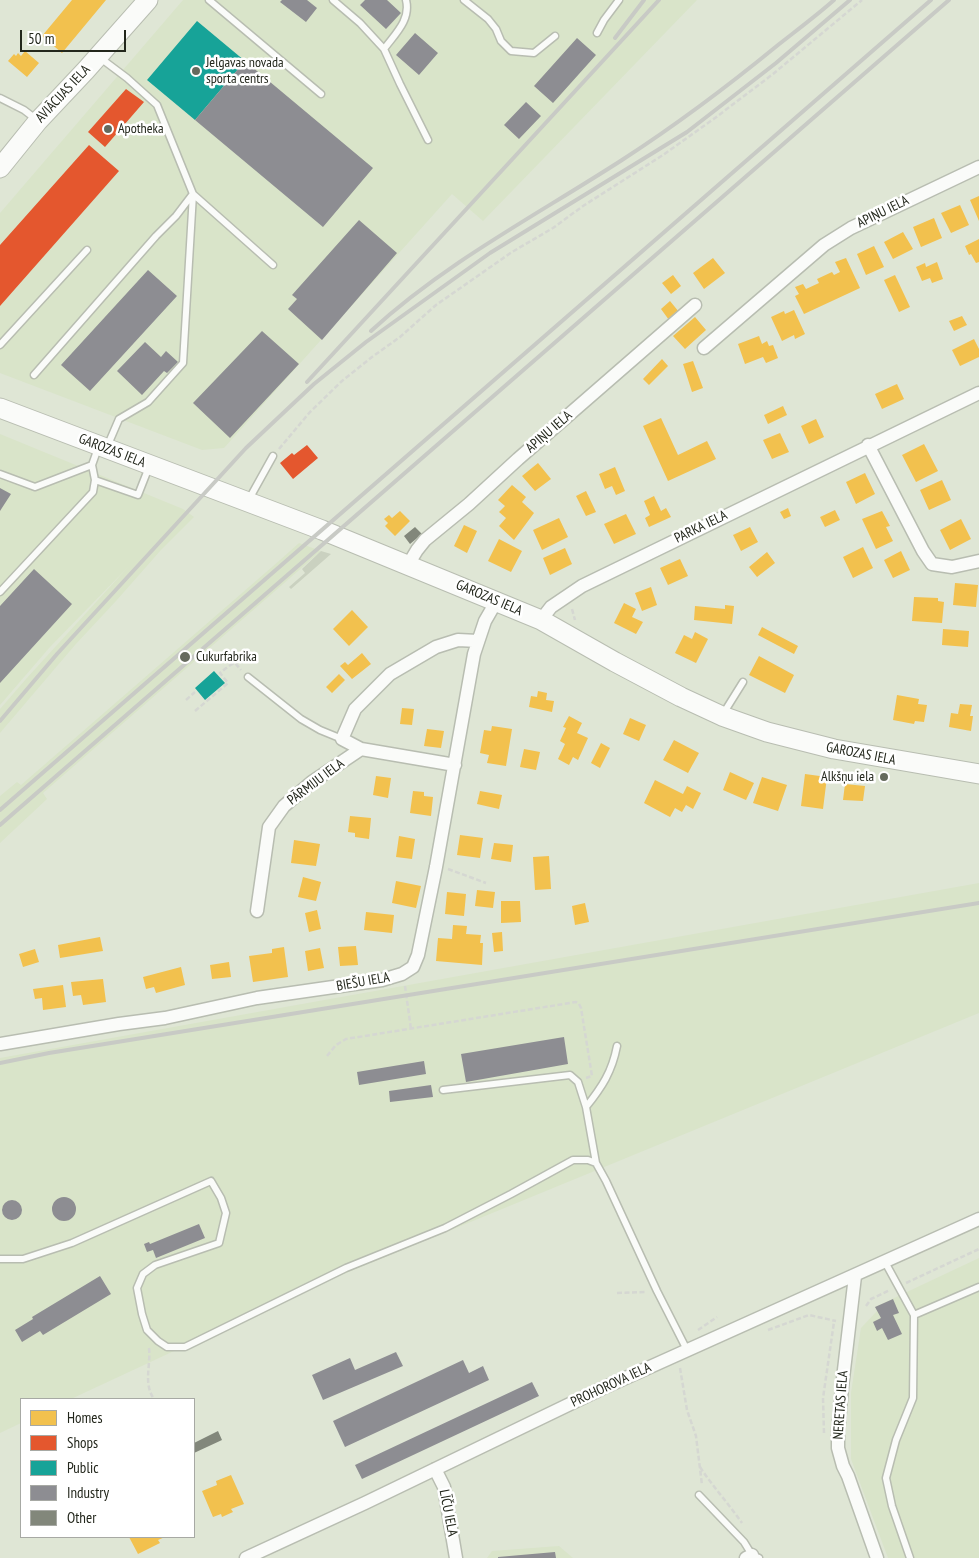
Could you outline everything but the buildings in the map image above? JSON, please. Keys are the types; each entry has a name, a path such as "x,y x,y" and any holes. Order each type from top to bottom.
{"main road":[{"name":"AVIĀCIJAS IELA","path":"0,168 38,121 148,0"},
{"name":"GAROZAS IELA","path":"0,408 247,501 541,620 615,662 722,716 766,732 826,747 979,774"}],"street":[{"name":"APIŅU IELA","path":"704,348 792,271 831,241 851,228 979,166"},
{"name":"APIŅU IELA","path":"408,565 416,550 425,540 469,504 695,305"},
{"name":"PARKA IELA","path":"541,620 557,602 582,586 868,445 979,393"},
{"path":"868,445 932,564 952,567 979,561"},
{"name":"BIEŠU IELA","path":"0,1044 95,1027 165,1018 257,998 382,980 402,974 413,967 418,955 436,867 474,654 486,621 496,602"},
{"path":"455,765 361,749 342,739 355,709 390,674 436,647 458,640 478,641"},
{"name":"PĀRMIJU IELA","path":"257,911 269,827 284,806 312,782 361,749"},
{"name":"PROHOROVA IELA","path":"246,1558 601,1389 979,1219"},
{"name":"NERETAS IELA","path":"855,1276 842,1388 838,1448 877,1558"},
{"name":"LĪČU IELA","path":"435,1469 444,1487 456,1558"}],"lane":[{"path":"209,0 321,94"},
{"path":"333,0 360,23 384,49 428,140"},
{"path":"384,49 406,19 408,8 406,0"},
{"path":"408,8 415,0"},
{"path":"464,0 488,19 496,29 501,41 511,51 534,53 555,36"},
{"path":"597,33 618,0"},
{"path":"0,474 35,487 92,465 119,419 148,402 183,363 193,194 157,105 127,78 110,67 98,56"},
{"path":"0,98 24,110 38,121"},
{"path":"193,194 273,265"},
{"path":"34,375 150,242 176,216 193,194"},
{"path":"0,345 87,250"},
{"path":"247,501 273,456"},
{"path":"0,592 93,492 96,480 92,465"},
{"path":"96,480 138,495 150,466"},
{"path":"248,677 301,719 320,730 342,739"},
{"path":"722,716 743,682"},
{"path":"586,1107 602,1087 614,1064 618,1046"},
{"path":"444,1090 560,1075 570,1075 578,1082 586,1107 596,1163 681,1338 682,1352"},
{"path":"0,1259 23,1259 72,1242 211,1181 221,1198 226,1213 219,1242 155,1265 144,1274 138,1288 142,1314 148,1330 158,1341 167,1347 185,1347 346,1268 444,1228 573,1160 588,1160 596,1163"},
{"path":"885,1262 914,1316 912,1398 896,1440 886,1478 892,1506 910,1558"},
{"path":"914,1316 979,1287"},
{"path":"699,1495 744,1542 752,1557"}],"path":[{"path":"273,456 310,412 342,381 400,337 436,304 512,252 603,195 708,123 773,74 862,0"},
{"path":"195,711 228,682 220,673 231,664 235,664 248,677"},
{"path":"186,700 195,692"},
{"path":"436,867 448,869 486,883"},
{"path":"402,974 411,1029"},
{"path":"327,1056 336,1044 346,1039 576,1002 581,1008 592,1076 578,1082"},
{"path":"761,1333 809,1314 834,1321 860,1316 871,1299 979,1249"},
{"path":"617,1293 657,1290"},
{"path":"681,1338 717,1317"},
{"path":"148,1330 150,1356 147,1382 153,1398"},
{"path":"682,1352 687,1410 696,1436 702,1485 699,1495"},
{"path":"699,1466 748,1532 744,1542"}],"shaded area":[{"path":"183,0 697,0 483,221 452,194 224,448 202,450 0,373 0,213"},
{"path":"0,434 183,509 194,517 161,550 75,645 0,733 0,709 128,567 50,647 0,705"},
{"path":"299,543 321,551 43,793 47,799 0,843 0,796 17,782 21,785"},
{"path":"321,551 331,554 291,589 289,587 305,573 302,569"},
{"path":"979,883 979,1013 305,1290 73,1398 20,1398 20,1423 0,1433 0,1058"},
{"path":"979,1258 979,1558 888,1558 851,1459 851,1393 861,1328 877,1311 875,1307"},
{"path":"559,1546 573,1558 487,1558 492,1551"}],"railway":[{"path":"615,38 644,0"},
{"path":"307,382 659,0"},
{"path":"371,331 400,306 461,261 622,160 682,119 834,0"},
{"path":"0,721 57,654 246,448 314,384 366,342 490,253 687,132 776,63 850,0"},
{"path":"0,810 931,0"},
{"path":"0,825 949,0"},
{"path":"0,1063 49,1053 979,903"}],"place":[{"name":"Jelgavas novada sporta centrs","path":"196,71"},
{"name":"Apotheka","path":"108,129"},
{"name":"Cukurfabrika","path":"185,657"},
{"name":"Alkšņu iela","path":"884,777"}]}
